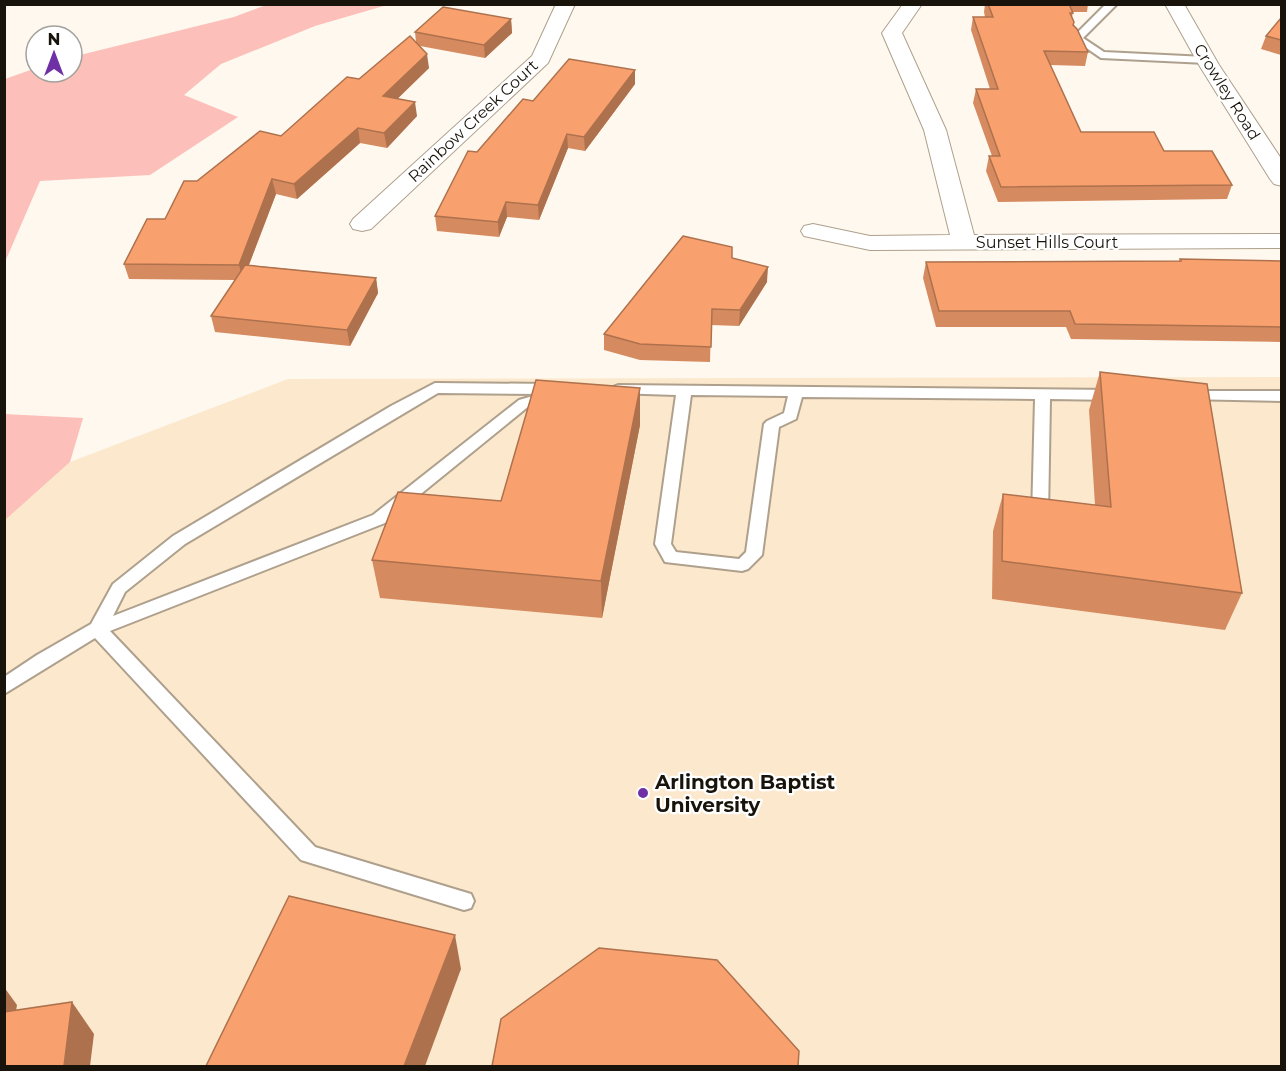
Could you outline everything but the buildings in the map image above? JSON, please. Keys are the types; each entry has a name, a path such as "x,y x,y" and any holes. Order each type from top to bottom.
{"street":[{"name":"Rainbow Creek Court","path":"362,224 541,59 566,4"},
{"path":"913,4 892,33 935,130 964,242"},
{"name":"Crowley Road","path":"1174,4 1206,60 1281,179"},
{"name":"Sunset Hills Court","path":"813,231 870,243 1281,241"}],"lane":[{"path":"1112,4 1077,38 1101,55 1206,60"},
{"path":"4,687 43,660 97,629 379,519 524,403 567,390 435,388 396,409 179,540 119,588 97,629"},
{"path":"602,390 1126,395"},
{"path":"684,391 663,544 671,558 742,565 754,555 772,424 791,416 796,392"},
{"path":"1040,518 1042,394"},
{"path":"1174,395 1281,396"},
{"path":"97,629 309,854 464,901"}],"shaded area":[{"path":"269,4 387,5 315,26 221,64 184,95 238,117 150,175 40,181 5,262 5,79 24,72 24,84 84,84 84,54 234,17"},
{"name":"Arlington Baptist University","path":"1281,377 1281,1066 5,1066 4,520 70,462 288,379"},
{"path":"4,414 83,418 70,462 5,520"}],"place":[{"name":"Arlington Baptist University","path":"643,793"}]}
